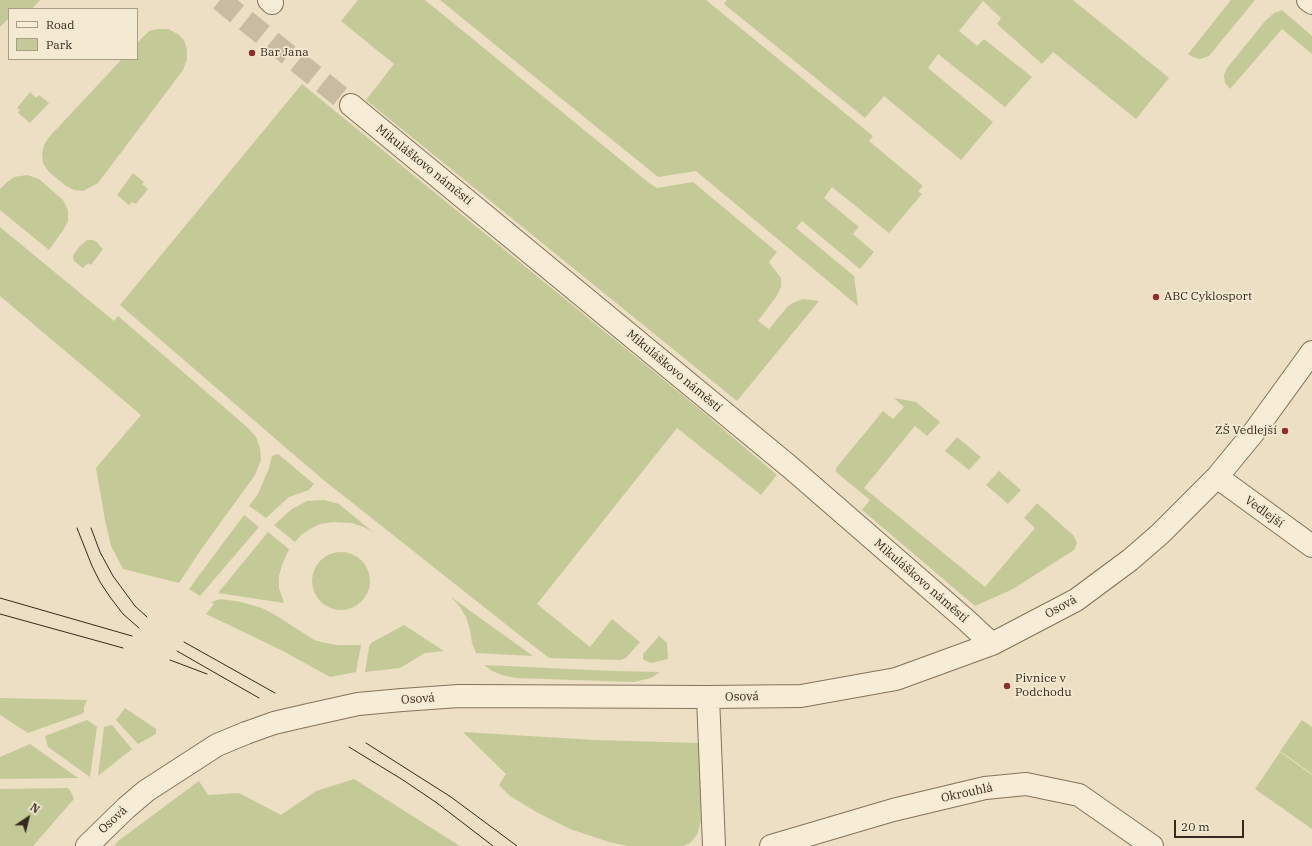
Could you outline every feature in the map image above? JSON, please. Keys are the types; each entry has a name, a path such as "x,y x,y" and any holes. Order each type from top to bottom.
{"street":[{"path":"1308,0 1312,3"},
{"name":"Mikuláškovo náměstí","path":"351,105 790,467 966,619 992,644"},
{"name":"Osová","path":"87,846 126,808 146,791 218,744 274,723 304,716 358,704 459,696 801,696 896,679 992,644 1076,600 1130,560 1160,534 1217,477 1254,432 1312,352"},
{"name":"Vedlejší","path":"1217,477 1312,546"},
{"path":"708,697 714,846"},
{"name":"Okrouhlá","path":"771,846 892,810 985,788 1026,784 1079,795 1152,846"}],"green space":[{"path":"0,0 40,0 33,8 8,8 8,19 0,27"},
{"path":"358,0 425,0 649,183 657,188 693,182 777,252 769,262 781,278 781,287 776,297 758,321 769,329 788,306 795,302 803,299 819,301 737,401 366,100 394,64 341,21"},
{"path":"440,0 706,0 873,136 869,141 923,186 918,191 922,194 889,233 832,187 824,198 859,227 853,234 874,252 860,269 802,221 796,228 854,276 858,306 696,171 658,177"},
{"path":"727,0 1073,0 1169,78 1136,119 1053,52 1042,64 997,24 1001,18 983,1 959,31 977,46 984,39 1032,77 1005,107 938,54 928,68 993,122 961,160 884,96 865,118 724,4"},
{"path":"1231,0 1255,0 1209,56 1200,59 1188,54"},
{"path":"1282,10 1312,36 1312,54 1282,29 1230,89 1225,83 1224,75 1227,68 1266,20 1274,13"},
{"path":"168,29 178,34 184,40 187,49 187,59 183,70 98,183 83,191 74,190 66,186 49,172 43,163 42,154 44,145 49,137 121,60 138,60 138,42 149,31"},
{"path":"302,84 697,407 777,475 761,495 677,428 537,604 590,647 612,619 640,642 626,658 620,660 549,658 321,478 120,305"},
{"path":"30,92 36,98 39,95 49,103 30,123 18,113 20,110 17,108"},
{"path":"133,173 144,182 142,184 148,189 136,204 132,202 129,205 117,195"},
{"path":"27,175 39,179 63,200 68,210 68,221 49,250 0,210 0,189 14,177"},
{"path":"0,227 114,321 118,316 247,427 256,437 260,448 261,460 255,475 200,551 179,583 123,569 111,546 96,468 141,415 0,296"},
{"path":"87,240 93,240 103,249 91,265 88,263 83,268 74,261 73,257 80,246"},
{"path":"894,398 916,402 940,422 927,436 915,426 864,488 985,587 1035,528 1024,518 1037,503 1073,535 1077,543 1074,550 1013,589 975,606 862,510 870,500 836,472 836,468 883,411 893,419 904,407"},
{"path":"957,437 981,457 969,470 945,451"},
{"path":"278,454 314,484 309,490 289,497 266,518 249,506 258,494 269,468 272,456"},
{"path":"999,471 1021,490 1008,504 986,485"},
{"path":"324,500 339,504 374,533 366,528 352,523 333,522 320,524 310,529 301,535 295,542 274,525 292,509 307,501"},
{"path":"244,515 259,527 200,596 189,589"},
{"path":"268,532 289,549 279,576 279,588 284,603 218,593"},
{"path":"341,552 357,557 365,565 370,581 365,597 357,605 341,610 325,605 317,597 312,581 317,565 325,557"},
{"path":"451,597 533,656 476,653 466,617"},
{"path":"221,599 241,602 262,608 314,640 337,645 361,645 356,672 330,677 283,651 206,614 214,604 211,602"},
{"path":"404,625 444,651 425,653 400,668 365,672 371,643"},
{"path":"659,636 667,643 668,659 651,663 646,661 643,659 643,654"},
{"path":"484,665 660,672 651,678 634,682 515,678 492,671"},
{"path":"0,698 87,700 84,707 84,713 28,733 0,715"},
{"path":"125,708 156,729 156,734 138,744 116,720"},
{"path":"87,720 97,727 90,777 48,747 45,736"},
{"path":"1302,720 1312,727 1312,774 1280,751"},
{"path":"112,725 132,749 98,776 104,727"},
{"path":"463,732 595,740 699,743 701,821 697,835 690,843 683,846 628,846 609,842 570,829 538,813 510,796 499,785 506,774"},
{"path":"30,744 78,778 0,779 0,757"},
{"path":"1280,752 1312,775 1312,829 1255,789"},
{"path":"354,779 460,846 114,846 118,841 199,781 208,795 239,793 281,815 316,791"},
{"path":"68,788 74,799 33,846 0,846 0,789"}],"tunnel":[{"path":"220,0 351,105"}],"tram line":[{"path":"77,528 100,582 123,614 139,628"},
{"path":"91,528 100,552 113,576 135,606 147,617"},
{"path":"0,598 132,636"},
{"path":"0,614 123,648"},
{"path":"184,642 275,693"},
{"path":"177,651 259,698"},
{"path":"170,660 207,674"},
{"path":"366,743 451,797 517,846"},
{"path":"349,747 437,803 493,846"}],"place":[{"name":"Bar Jana","path":"252,53"},
{"name":"ABC Cyklosport","path":"1156,297"},
{"name":"ZŠ Vedlejší","path":"1285,431"},
{"name":"Pivnice v Podchodu","path":"1007,686"}]}
